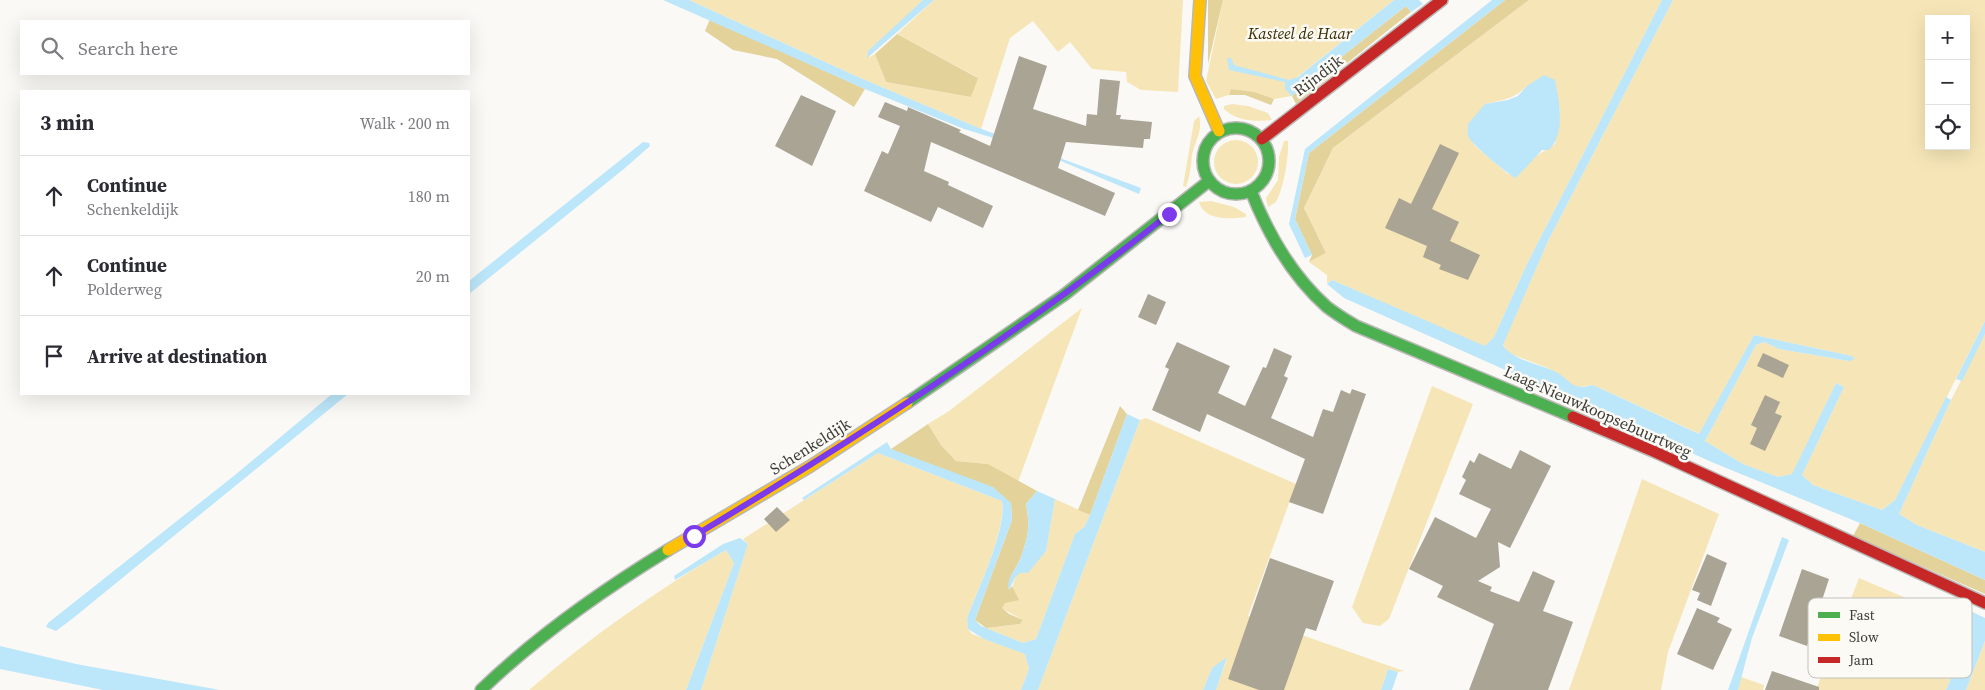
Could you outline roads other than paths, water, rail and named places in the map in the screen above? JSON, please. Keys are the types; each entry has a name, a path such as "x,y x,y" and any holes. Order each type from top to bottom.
{"street":[{"path":"1200,0 1195,76 1219,131"},
{"name":"Rijndijk","path":"1262,139 1442,0"},
{"path":"1234,127 1250,130 1262,139 1269,153 1269,169 1260,185 1251,191 1238,194 1220,190 1209,181 1202,162 1208,142 1219,131 1234,127"},
{"name":"Schenkeldijk","path":"481,690 500,670 573,612 638,569 809,467 993,346 1134,242 1209,181"},
{"name":"Laag-Nieuwkoopsebuurtweg","path":"1251,191 1260,217 1299,279 1328,308 1356,326 1645,448 1985,603"}],"water":[{"path":"663,0 689,0 858,77 979,128 1141,188 1139,194 1042,153 964,129 865,89"},
{"path":"923,0 934,0 867,58 868,51"},
{"path":"1394,0 1419,0 1423,4 1411,12 1406,6 1292,96 1285,89 1285,82 1229,70 1227,58 1231,58 1234,65 1289,80 1298,77"},
{"path":"1492,0 1505,0 1309,153 1295,219 1312,255 1305,258 1289,224 1305,149"},
{"path":"1662,0 1673,0 1548,241 1503,345 1520,359 1558,373 1574,385 1583,387 1593,385 1699,434 1754,335 1852,356 1855,359 1849,361 1779,349 1764,342 1756,345 1705,441 1743,464 1778,477 1792,474 1836,383 1844,387 1802,475 1813,485 1882,510 1895,500 1946,397 1951,400 1899,514 1917,525 1985,552 1985,580 1860,523 1714,463 1344,298 1327,284 1332,280 1485,346 1494,337 1527,264"},
{"path":"1544,75 1555,80 1560,116 1558,135 1549,150 1542,150 1516,178 1505,171 1471,140 1468,135 1468,124 1485,104 1508,100 1518,96 1527,86"},
{"path":"643,142 649,143 650,146 625,168 470,293 470,280"},
{"path":"1985,321 1985,334 1962,381 1956,379"},
{"path":"331,395 347,395 72,619 56,631 46,627 48,623 235,475"},
{"path":"1127,414 1140,420 1038,690 1021,690 1029,669 1025,654 984,639 968,629 967,618 996,543 1002,513 1002,501 878,453 804,500 802,498 887,442 891,449 993,487 1011,503 1012,520 975,620 981,626 1023,643 1036,639 1075,534 1084,527 1090,515"},
{"path":"1037,491 1055,499 1046,551 1028,573 1015,577 1008,590 1011,575 1020,559 1027,535 1028,518 1026,504"},
{"path":"1782,537 1789,540 1752,638 1738,690 1728,690"},
{"path":"740,538 748,544 701,690 686,690 734,563 726,550 675,580 674,576 723,544"},
{"path":"1972,612 1985,618 1985,641 1972,675"},
{"path":"0,646 76,664 220,690 103,690 0,669"},
{"path":"1227,657 1216,690 1203,690 1212,668"},
{"path":"1388,669 1398,672 1392,690 1381,690"},
{"path":"1951,678 1971,678 1966,690 1946,690"}],"park label":[{"name":"Kasteel de Haar","path":"1300,33"}]}
